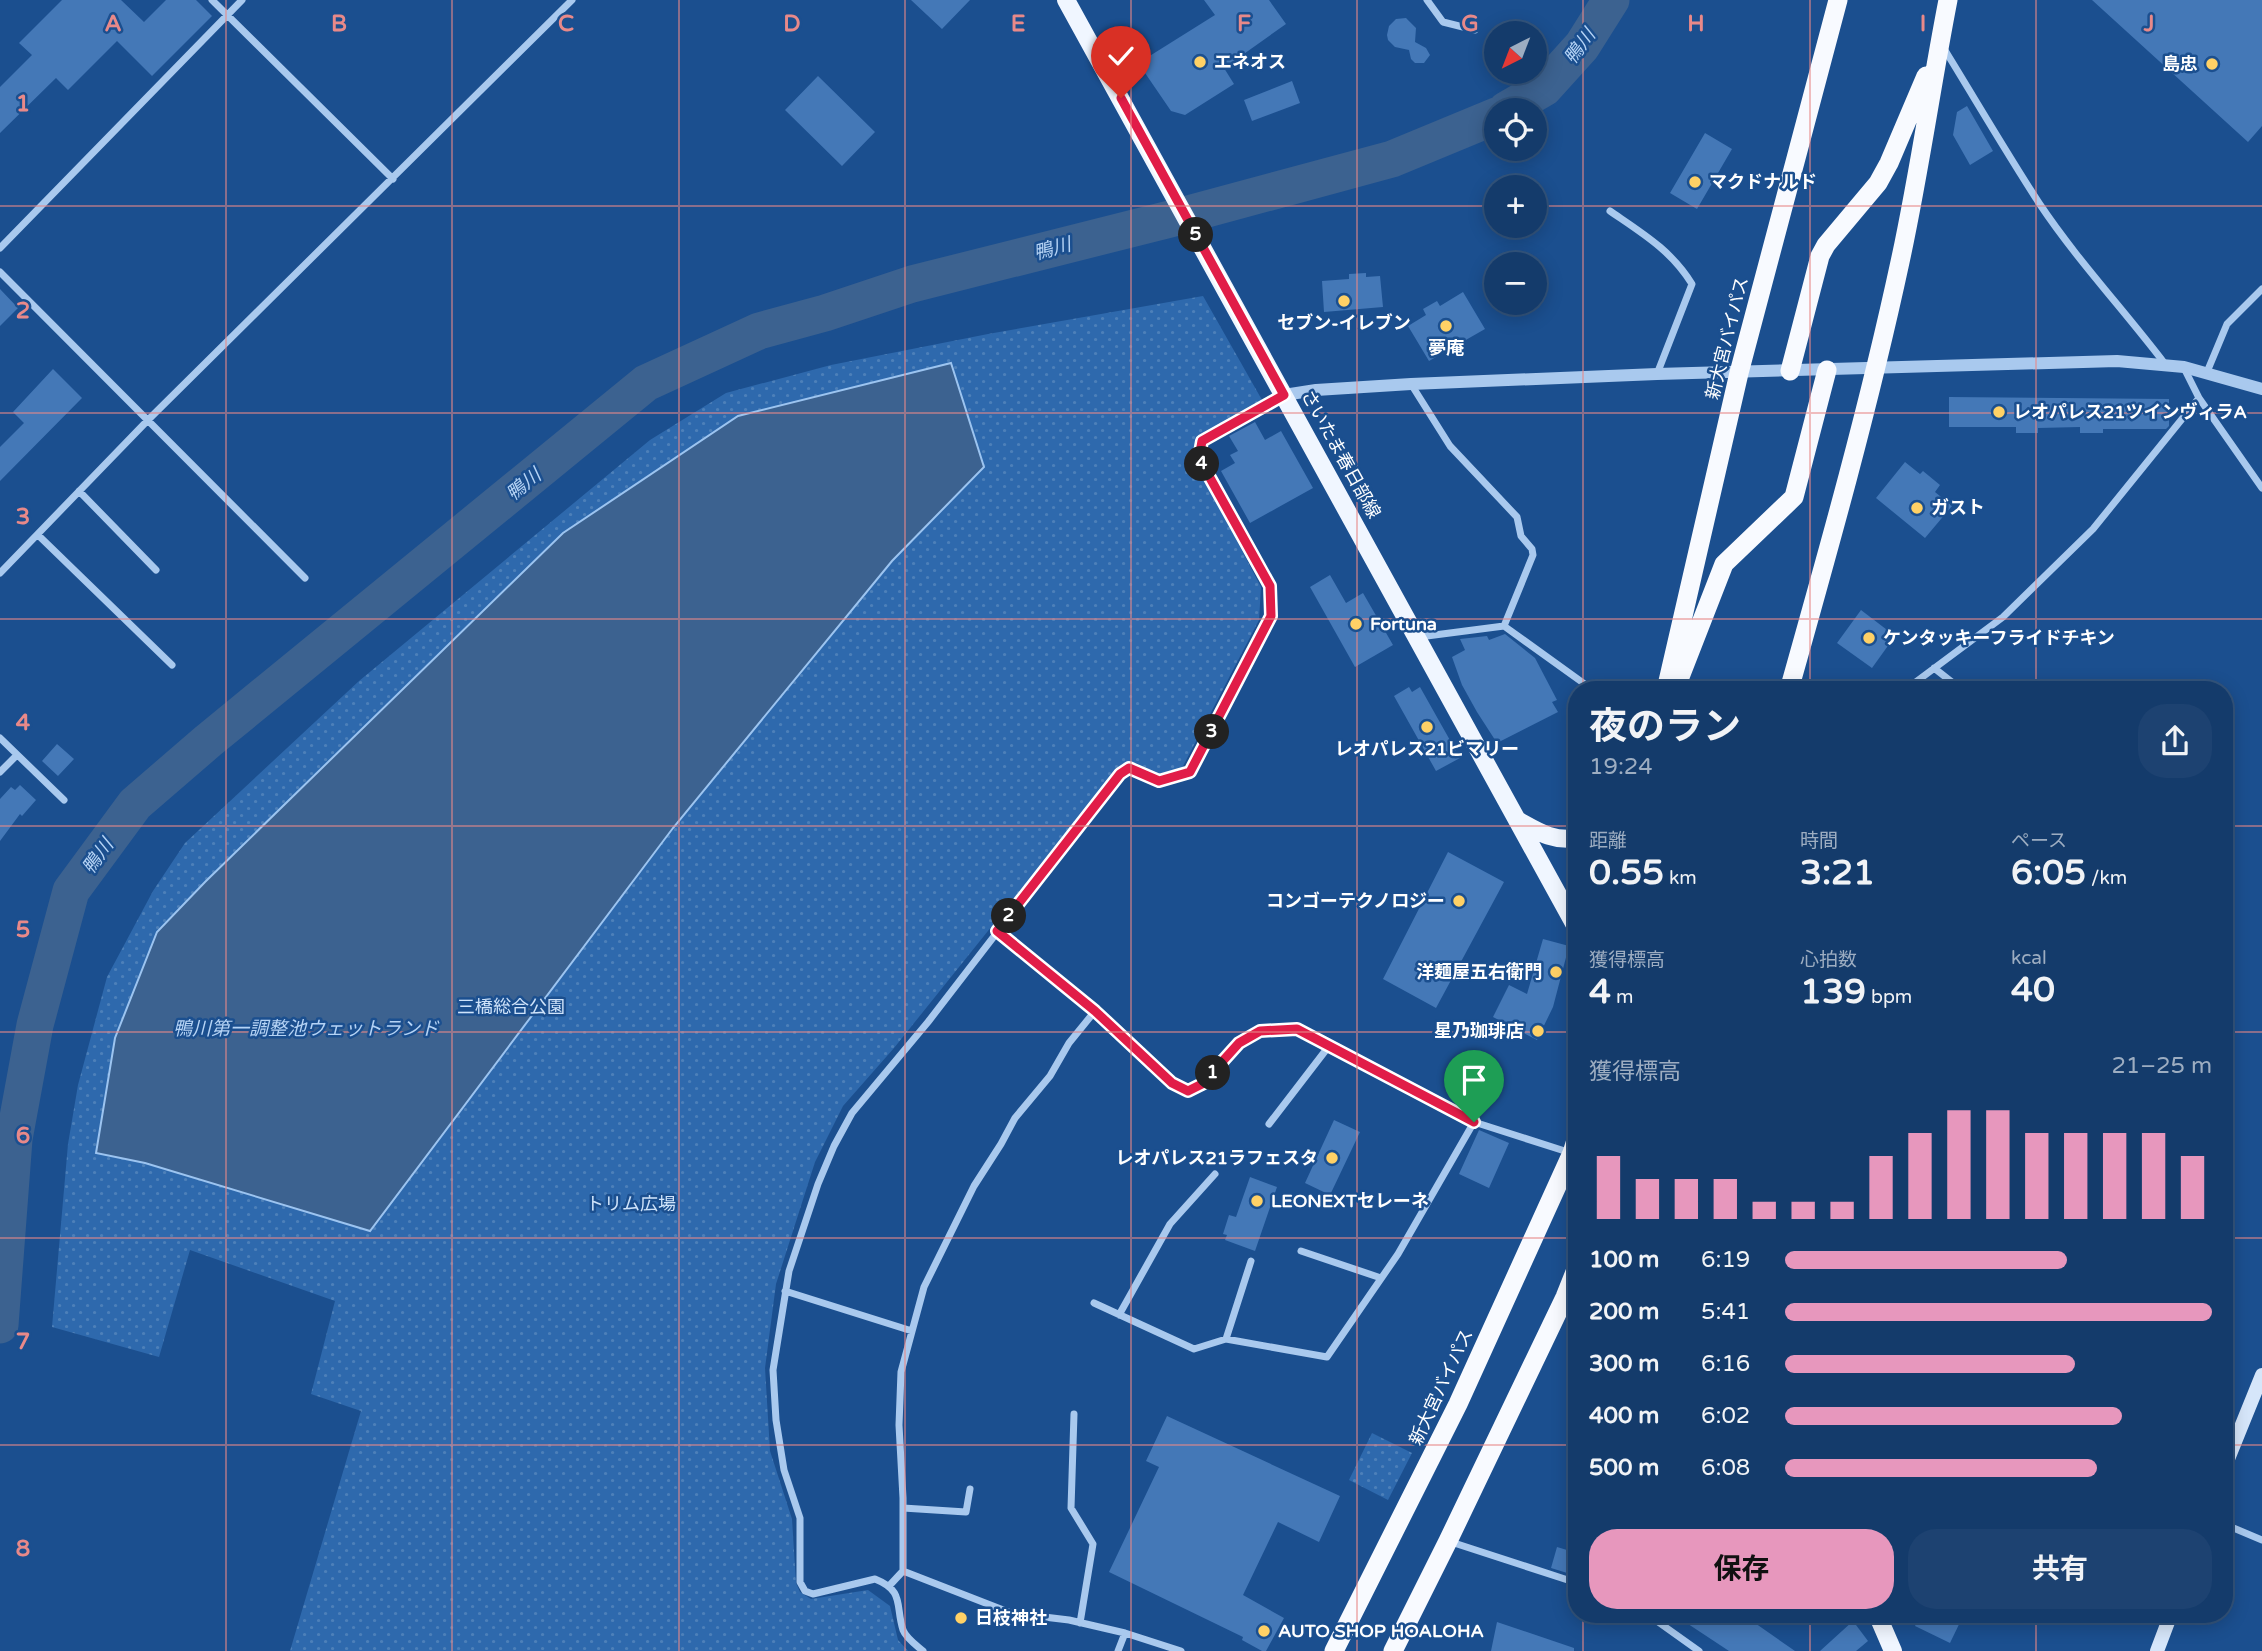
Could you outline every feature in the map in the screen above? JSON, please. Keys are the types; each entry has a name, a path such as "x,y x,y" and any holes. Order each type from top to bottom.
{"highway":[{"name":"新大宮バイパス","path":"1668,681 1739,373 1838,0"},
{"path":"1792,681 1840,509 1901,259 1948,0"},
{"path":"1790,371 1820,256 1826,245 1878,183 1940,43"},
{"path":"1678,681 1724,564 1794,497 1828,370"},
{"name":"新大宮バイパス","path":"1334,1651 1458,1404 1568,1158"},
{"path":"1393,1651 1568,1288"},
{"path":"1564,1297 1568,1291"}],"main road":[{"name":"さいたま春日部線","path":"1066,0 1568,913"},
{"path":"1517,820 1546,836 1568,839"},
{"path":"2233,1447 2262,1375"},
{"path":"1881,1623 1893,1651"},
{"path":"2157,1651 2168,1623"}],"street":[{"path":"212,0 393,178"},
{"path":"0,248 242,0"},
{"path":"0,573 148,420 572,0"},
{"path":"1427,0 1443,22 1475,30"},
{"path":"1940,43 2040,204 2108,296 2165,364"},
{"path":"1610,211 1664,249 1681,266 1692,284 1657,374"},
{"path":"0,272 305,578"},
{"path":"2207,372 2227,324 2262,289"},
{"path":"923,1651 904,1633 898,1598 889,1586 875,1579 813,1594 805,1591 800,1582 800,1518 784,1470 776,1420 773,1370 789,1271 818,1184 852,1113 928,1022 1120,774 1129,768 1159,781 1190,772 1230,699 1271,616 1270,586 1199,458 1202,441 1284,395 1309,390 1411,384 2117,361 2184,367 2262,389"},
{"path":"2184,367 2199,398 2262,488"},
{"path":"1411,384 1450,446 1517,517 1521,536 1532,549 1533,555 1504,626"},
{"path":"1917,681 2003,617 2093,529 2199,398"},
{"path":"79,491 156,570"},
{"path":"38,535 172,666"},
{"path":"1417,637 1504,626 1580,681"},
{"path":"1934,668 1951,681"},
{"path":"0,738 64,800"},
{"path":"0,772 17,755"},
{"path":"997,931 1095,1011 1172,1083 1188,1091 1202,1084 1239,1043 1260,1031 1297,1029 1474,1122 1568,1144"},
{"path":"889,1586 904,1571 899,1425 901,1372 924,1287 974,1186 1014,1118 1050,1076 1069,1043 1095,1011"},
{"path":"1269,1124 1329,1046"},
{"path":"1094,1303 1194,1349 1226,1339 1327,1357 1398,1254 1474,1122"},
{"path":"1119,1315 1170,1224 1215,1174"},
{"path":"1300,1251 1381,1279"},
{"path":"1226,1339 1251,1261"},
{"path":"785,1291 912,1331"},
{"path":"1074,1414 1071,1508 1093,1544 1080,1623"},
{"path":"903,1508 966,1512 970,1489"},
{"path":"2233,1528 2262,1540"},
{"path":"1448,1541 1568,1580"},
{"path":"904,1571 1011,1613 1125,1633 1181,1651"},
{"path":"1660,1623 1699,1651"},
{"path":"1118,1651 1125,1633"}],"green space":[{"name":"三橋総合公園","path":"1203,296 1262,400 1199,437 1193,457 1261,587 1259,620 1182,768 1160,775 1136,763 1122,764 894,1048 843,1106 815,1162 776,1284 765,1368 770,1451 792,1519 796,1583 800,1592 811,1599 868,1590 890,1606 898,1640 908,1651 290,1651 361,1411 311,1394 335,1301 190,1250 159,1357 52,1327 68,1144 78,1085 107,977 153,891 185,843 359,681 650,440 726,393 831,365"},
{"path":"1372,1433 1412,1453 1388,1500 1349,1480"}],"water":[{"name":"鴨川第一調整池ウェットランド","path":"951,363 984,467 892,561 673,828 370,1231 145,1163 96,1153 115,1038 157,932 563,533 738,416"}],"building":[{"path":"62,0 121,0 144,22 166,0 196,0 212,16 152,76 117,41 68,90 56,78 0,133 0,87 32,55 19,43"},
{"path":"911,0 970,0 942,29"},
{"path":"1204,0 1269,0 1286,24 1224,68 1234,84 1185,115 1171,111 1143,70 1148,57 1215,15"},
{"name":"島忠","path":"2092,0 2262,0 2262,126 2248,142"},
{"path":"1406,18 1416,28 1415,42 1426,48 1430,55 1424,63 1415,63 1409,50 1395,47 1388,40 1389,26 1396,19"},
{"path":"818,76 875,132 842,166 785,110"},
{"path":"1292,81 1300,103 1252,121 1244,100"},
{"path":"1967,106 1993,151 1970,165 1953,135 1957,112"},
{"path":"1705,133 1732,149 1697,209 1670,193"},
{"path":"1366,273 1366,277 1380,276 1383,307 1324,312 1322,281 1349,279 1349,274"},
{"path":"0,289 18,308 0,326"},
{"path":"1463,292 1485,329 1429,361 1408,326 1426,315 1423,309 1437,301 1440,306"},
{"path":"53,369 82,398 0,481 0,447 24,423 13,412"},
{"path":"1949,397 2169,399 2169,426 2166,429 2103,429 2103,433 2080,433 2080,427 2038,428 2038,433 2016,433 2016,427 1949,427"},
{"path":"1255,422 1265,440 1281,431 1313,488 1250,523 1221,471 1235,463 1230,455 1238,451 1229,436"},
{"path":"1905,462 1920,474 1923,471 1940,485 1935,492 1952,506 1925,538 1876,498"},
{"name":"Fortuna","path":"1330,575 1346,603 1363,593 1393,645 1355,667 1310,587"},
{"path":"1861,610 1895,636 1872,668 1837,643"},
{"path":"1505,634 1535,658 1557,700 1552,702 1558,712 1497,743 1462,685 1452,657 1465,650 1460,639 1487,636 1489,640"},
{"name":"レオパレス21ビマリー","path":"1409,687 1412,692 1420,687 1460,758 1436,771 1394,696"},
{"path":"57,744 74,759 58,776 42,761"},
{"path":"20,785 36,800 22,816 20,814 0,841 0,799 11,787 15,790"},
{"path":"1448,852 1504,882 1436,1008 1383,979"},
{"path":"1543,939 1568,946 1553,1007 1537,1040 1493,1017 1509,985 1527,994"},
{"name":"レオパレス21ラフェスタ","path":"1334,1120 1360,1132 1330,1195 1305,1183"},
{"path":"1479,1130 1509,1143 1489,1188 1459,1174"},
{"name":"LEONEXTセレーネ","path":"1250,1177 1277,1187 1255,1251 1225,1240 1227,1235 1223,1234 1229,1215 1236,1217"},
{"path":"1167,1416 1340,1496 1319,1542 1278,1522 1243,1595 1284,1618 1266,1651 1242,1640 1243,1637 1109,1572 1159,1467 1146,1461"},
{"path":"1557,1547 1568,1550 1568,1573 1551,1568"},
{"path":"1497,1622 1574,1648 1574,1651 1491,1651"},
{"path":"1687,1623 1755,1623 1795,1651 1729,1651"},
{"path":"1851,1623 1854,1623 1868,1641 1856,1651 1820,1651"},
{"path":"1916,1623 1960,1623 1950,1643 1915,1626"}],"waterway":[{"name":"鴨川","path":"1527,98 1544,88 1582,46 1611,0"},
{"name":"鴨川","path":"0,1325 14,1139 35,1025 71,891 135,804 208,741 646,383 759,331 825,313 912,284 1170,219 1392,159 1484,121"}],"place":[{"name":"エネオス","path":"1200,62"},
{"name":"島忠","path":"2212,64"},
{"name":"マクドナルド","path":"1695,182"},
{"name":"セブン-イレブン","path":"1344,301"},
{"name":"夢庵","path":"1446,326"},
{"name":"レオパレス21ツインヴィラA","path":"1999,412"},
{"name":"ガスト","path":"1917,508"},
{"name":"Fortuna","path":"1356,624"},
{"name":"ケンタッキーフライドチキン","path":"1869,638"},
{"name":"レオパレス21ビマリー","path":"1427,727"},
{"name":"コンゴーテクノロジー","path":"1459,901"},
{"name":"洋麺屋五右衛門","path":"1556,972"},
{"name":"星乃珈琲店","path":"1538,1031"},
{"name":"レオパレス21ラフェスタ","path":"1332,1158"},
{"name":"LEONEXTセレーネ","path":"1257,1201"},
{"name":"日枝神社","path":"961,1618"},
{"name":"AUTO SHOP HOALOHA","path":"1264,1631"}],"route":[{"path":"1121,98 1284,395 1202,441 1199,450 1199,458 1270,586 1271,616 1190,772 1159,781 1129,768 1120,774 997,931 1095,1011 1172,1083 1188,1091 1202,1084 1239,1043 1260,1031 1297,1029 1474,1122"}],"park label":[{"name":"トリム広場","path":"631,1204"}]}
